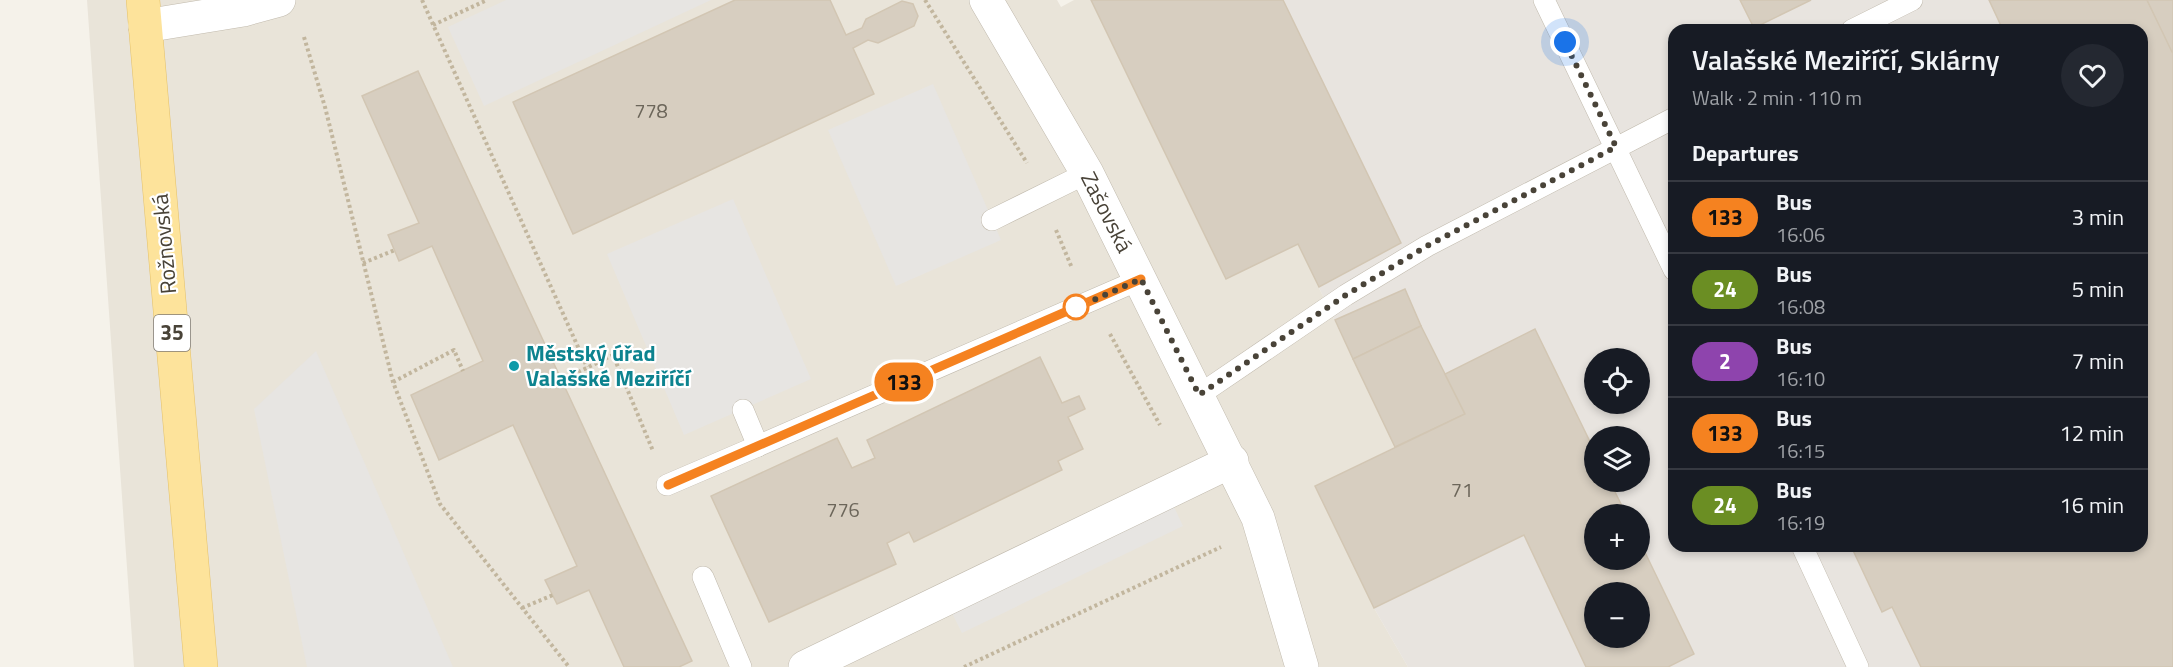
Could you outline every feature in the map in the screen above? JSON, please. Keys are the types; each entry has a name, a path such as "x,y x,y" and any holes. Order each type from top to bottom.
{"main road":[{"name":"Rožnovská","path":"144,13 201,667"}],"street":[{"path":"144,13 243,10 279,0"},
{"name":"Zašovská","path":"986,0 1087,173 1232,461 1258,518 1302,667"},
{"path":"806,667 1232,461"}],"lane":[{"path":"1544,0 1668,257"},
{"path":"1864,24 1912,0"},
{"path":"1199,395 1346,295 1427,246 1668,121"},
{"path":"992,220 1087,173"},
{"path":"668,485 1141,279"},
{"path":"743,410 758,446"},
{"path":"1805,552 1858,667"},
{"path":"703,577 741,667"}],"path":[{"path":"422,0 587,367"},
{"path":"433,25 488,0"},
{"path":"304,37 325,107 393,382 440,504 569,667"},
{"path":"363,263 395,250"},
{"path":"393,382 454,350 463,371"},
{"path":"562,380 613,355 668,485"},
{"path":"964,667 1220,548 1258,518"},
{"path":"522,609 553,595"}],"shaded area":[{"path":"87,0 1057,0 1061,7 1074,0 1091,0 1225,278 1298,244 1395,447 1315,486 1374,608 1408,667 134,667"},
{"path":"506,0 711,0 484,106 448,27"},
{"path":"1091,0 2173,0 2173,667 1408,667 1374,608 1315,486 1395,447 1298,244 1226,279"},
{"path":"933,84 1001,240 896,286 828,130"},
{"path":"733,199 811,379 684,435 607,254"},
{"path":"316,351 453,667 307,667 254,409"},
{"path":"1167,492 1183,526 962,633 945,599"}],"building":[{"path":"735,0 830,0 846,35 862,28 866,19 902,1 913,4 918,16 914,26 878,43 868,40 853,48 874,94 573,234 513,102"},
{"path":"1091,0 1283,0 1401,243 1319,287 1298,244 1226,279"},
{"path":"1740,0 1811,0 1762,24 1752,24"},
{"path":"1989,0 2147,0 2173,52 2173,667 1921,667 1892,607 1882,612 1854,552 2148,552 2148,24 2000,24"},
{"path":"2147,0 2173,0 2173,52 2172,52"},
{"name":"Městský úřad Valašské Meziříčí","path":"418,71 692,661 679,667 624,667 589,590 557,604 545,580 577,566 513,425 439,460 411,395 483,361 432,246 399,261 388,235 419,223 362,96"},
{"path":"1405,289 1421,326 1353,359 1335,320"},
{"path":"1421,326 1465,414 1395,447 1353,359"},
{"path":"1535,329 1584,429 1584,492 1615,492 1621,504 1584,504 1584,570 1650,570 1650,563 1694,654 1668,667 1586,667 1524,535 1374,608 1315,486 1465,414 1445,374"},
{"path":"1040,357 1062,403 1079,396 1085,409 1068,417 1083,449 1058,461 1062,470 914,542 909,532 887,543 896,564 769,622 711,496 837,438 852,468 875,458 867,440"}],"bus line":[{"name":"133","path":"668,485 1141,279"}],"place":[{"name":"Městský úřad Valašské Meziříčí","path":"514,366"}],"route":[{"path":"1076,307 1071,310 1141,279 1199,395 1346,295 1427,246 1616,147 1565,42"}]}
